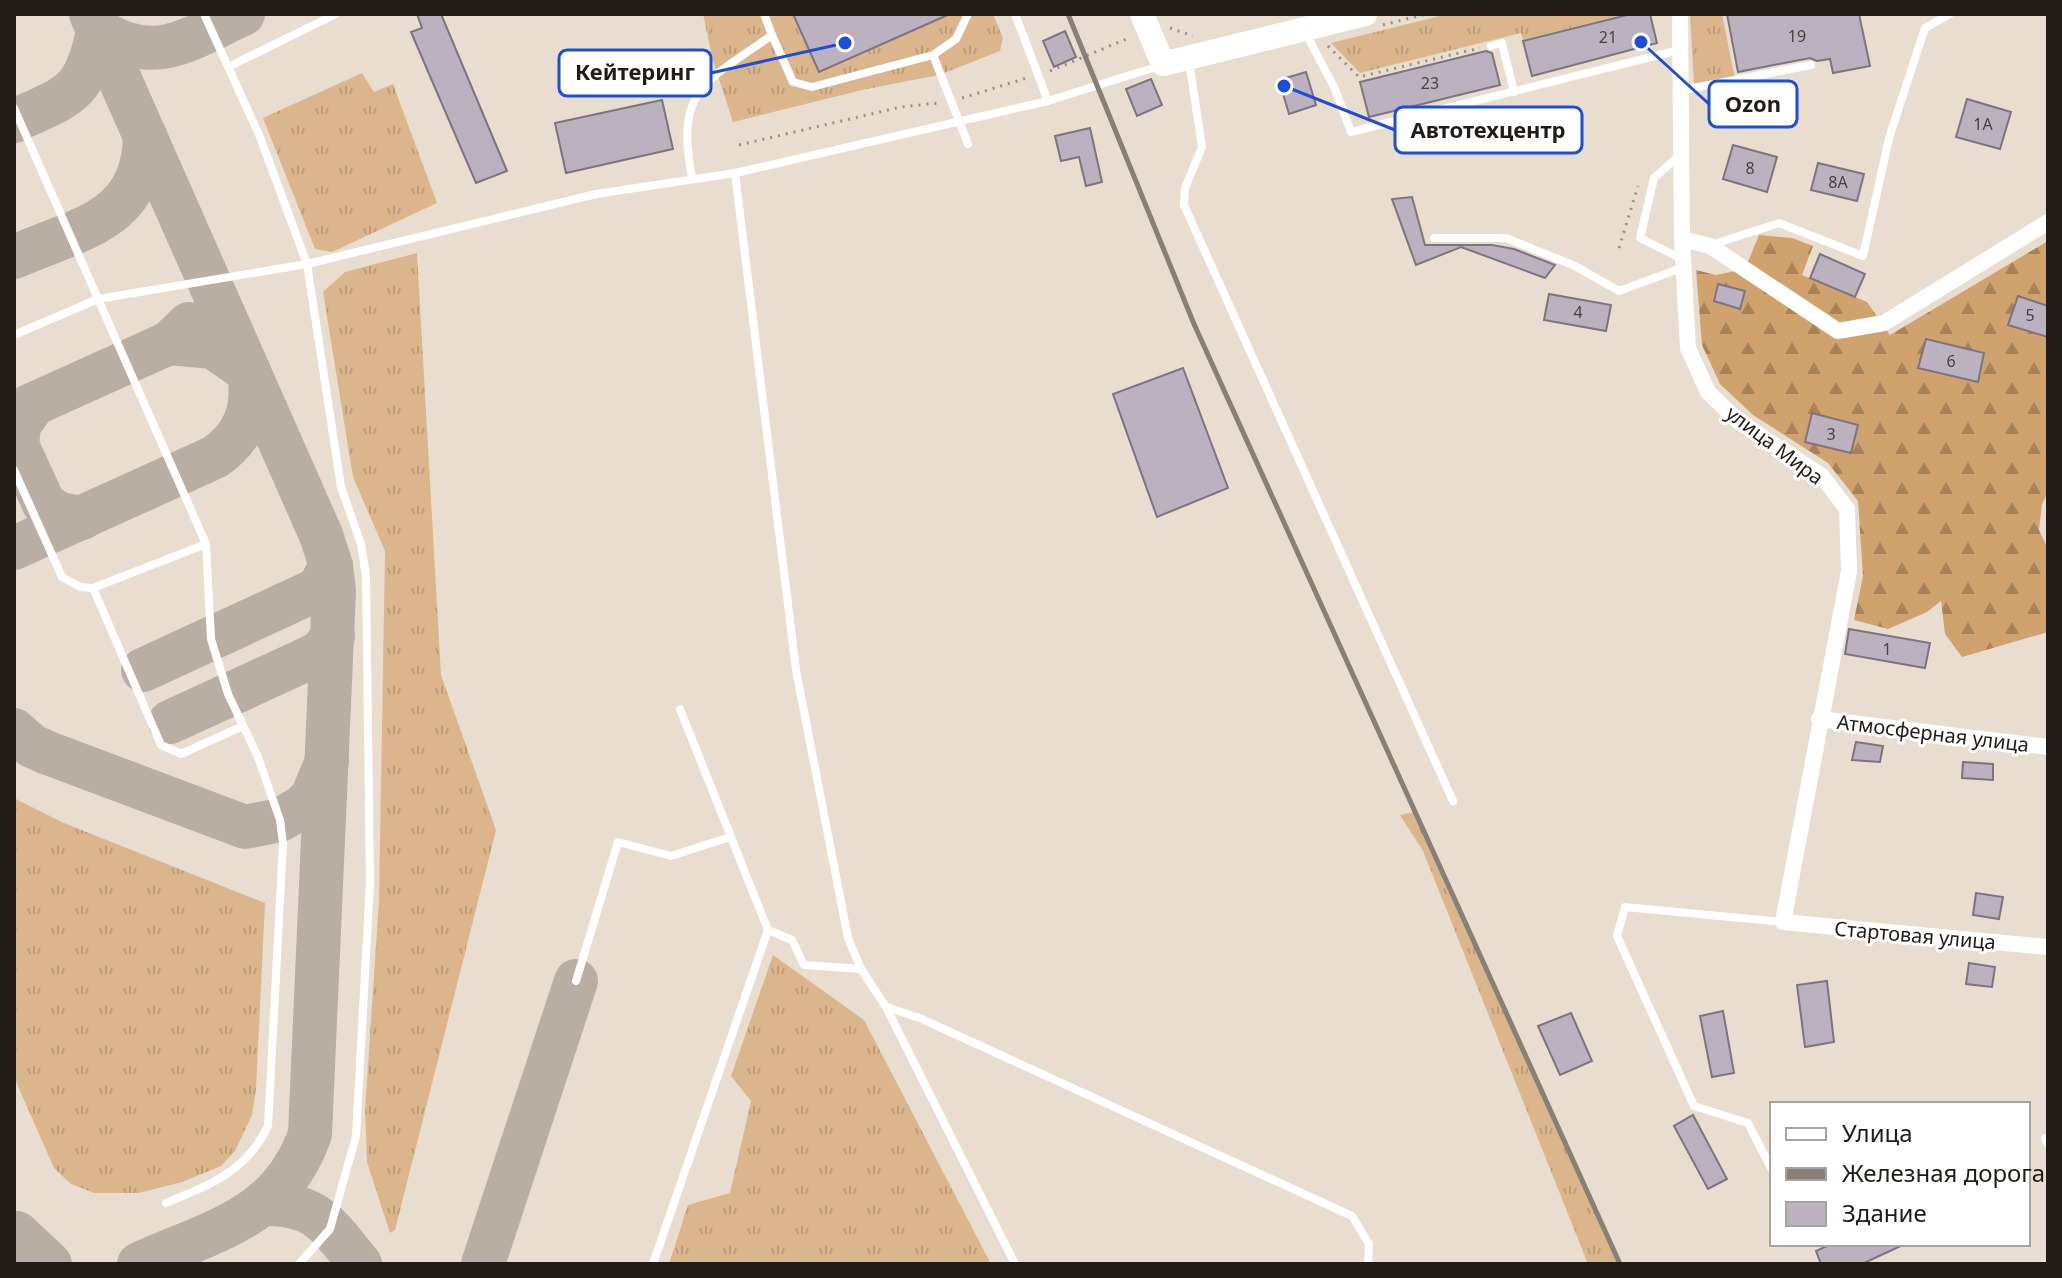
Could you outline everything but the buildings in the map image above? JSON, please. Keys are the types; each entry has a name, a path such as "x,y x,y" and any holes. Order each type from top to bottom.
{"main road":[{"path":"1142,14 1163,64 1313,35 1365,14"}],"street":[{"name":"улица Мира","path":"1680,14 1683,49 1682,239 1688,348 1708,392 1738,421 1822,476 1847,509 1849,571 1783,922"},
{"path":"1682,239 1710,246 1838,331 1884,323 2048,222"},
{"name":"Атмосферная улица","path":"1819,719 2048,747"},
{"name":"Стартовая улица","path":"1783,922 2048,947"}],"lane":[{"path":"204,14 266,152 307,264 341,487 361,544 366,575 370,883 356,1136 330,1229 299,1264"},
{"path":"228,67 336,14"},
{"path":"764,14 787,75 798,86 812,87 933,55 956,39 968,14"},
{"path":"1015,14 1048,101"},
{"path":"1710,246 1779,223 1863,256 1889,138 1925,28 1950,14"},
{"path":"692,178 685,124 692,103 711,79 772,35"},
{"path":"1313,35 1351,132 1683,49"},
{"path":"1491,46 1502,43 1514,92"},
{"path":"933,55 968,144"},
{"path":"1189,60 1202,147 1185,188 1184,205 1453,801"},
{"path":"14,335 98,299 307,264 596,194 735,173 1048,101 1163,64"},
{"path":"1683,90 1811,65"},
{"path":"14,108 206,544 211,639 228,694 280,820 283,843 268,1126 246,1162 225,1177 166,1203"},
{"path":"1683,152 1654,178 1640,238 1684,263"},
{"path":"735,173 796,670 848,938 861,969 886,1007 1015,1264"},
{"path":"1434,238 1506,238 1575,266 1619,291 1684,263"},
{"path":"14,470 62,577 80,587 93,588 206,544"},
{"path":"93,588 166,750 181,754 243,726"},
{"path":"653,1264 768,930 680,709"},
{"path":"576,981 618,842 671,856 730,837"},
{"path":"1770,1166 1748,1123 1694,1106 1617,936 1625,907 1783,922"},
{"path":"768,930 792,940 804,965 861,969"},
{"path":"886,1007 936,1026 1352,1216 1369,1244 1368,1264"}],"path":[{"path":"1164,26 1194,36"},
{"path":"1313,35 1359,77 1491,46"},
{"path":"1619,248 1639,182"}],"green space":[{"path":"703,14 993,14 1003,38 1000,51 939,75 862,90 733,122 713,61"},
{"path":"1448,14 1625,14 1523,40 1521,33 1360,73 1331,43"},
{"path":"1690,14 1722,14 1735,79 1694,84"},
{"path":"362,73 374,92 393,84 437,203 332,252 315,249 263,118"},
{"path":"1759,235 1792,238 1813,246 1802,275 1867,302 1890,335 2048,241 2048,492 2042,504 2039,530 2048,549 2048,632 1962,657 1945,634 1941,601 1927,612 1888,629 1854,620 1863,576 1858,501 1828,463 1753,415 1720,384 1702,345 1696,270 1716,275 1745,269"},
{"path":"417,253 441,675 496,830 395,1230 390,1233 367,1162 365,1110 379,901 385,551 353,477 323,292 345,272"},
{"path":"14,798 64,823 265,903 256,1089 252,1115 235,1151 221,1166 182,1182 139,1193 94,1193 71,1184 54,1168 14,1077"},
{"path":"1415,812 1620,1264 1588,1264 1423,851 1400,815"},
{"path":"773,955 864,1020 991,1264 669,1264 688,1205 730,1193 751,1101 731,1076"}],"taxiway":[{"path":"91,14 321,535 331,566 334,591 310,1134 297,1163 262,1204 218,1230 139,1264"},
{"path":"14,121 72,90 88,68 98,30 118,41 154,48 188,40 243,14"},
{"path":"14,257 84,228 104,218 120,204 133,187 142,164 145,136"},
{"path":"14,413 169,343 189,324"},
{"path":"14,548 215,457 241,431 249,410 249,372 213,347 169,343"},
{"path":"34,404 19,425 17,445 44,504 59,514 82,518"},
{"path":"143,670 318,589 331,566"},
{"path":"170,722 321,652 333,636"},
{"path":"14,730 32,746 48,753 245,827 280,820 302,807 312,797 327,761"},
{"path":"483,1264 576,981"},
{"path":"264,1204 297,1208 320,1219 360,1264"},
{"path":"17,1233 50,1264"}],"railway":[{"path":"1068,14 1194,324 1620,1264"}],"place":[{"name":"Ozon","path":"1641,42"},
{"name":"Кейтеринг","path":"845,43"},
{"name":"Автотехцентр","path":"1284,86"}]}
